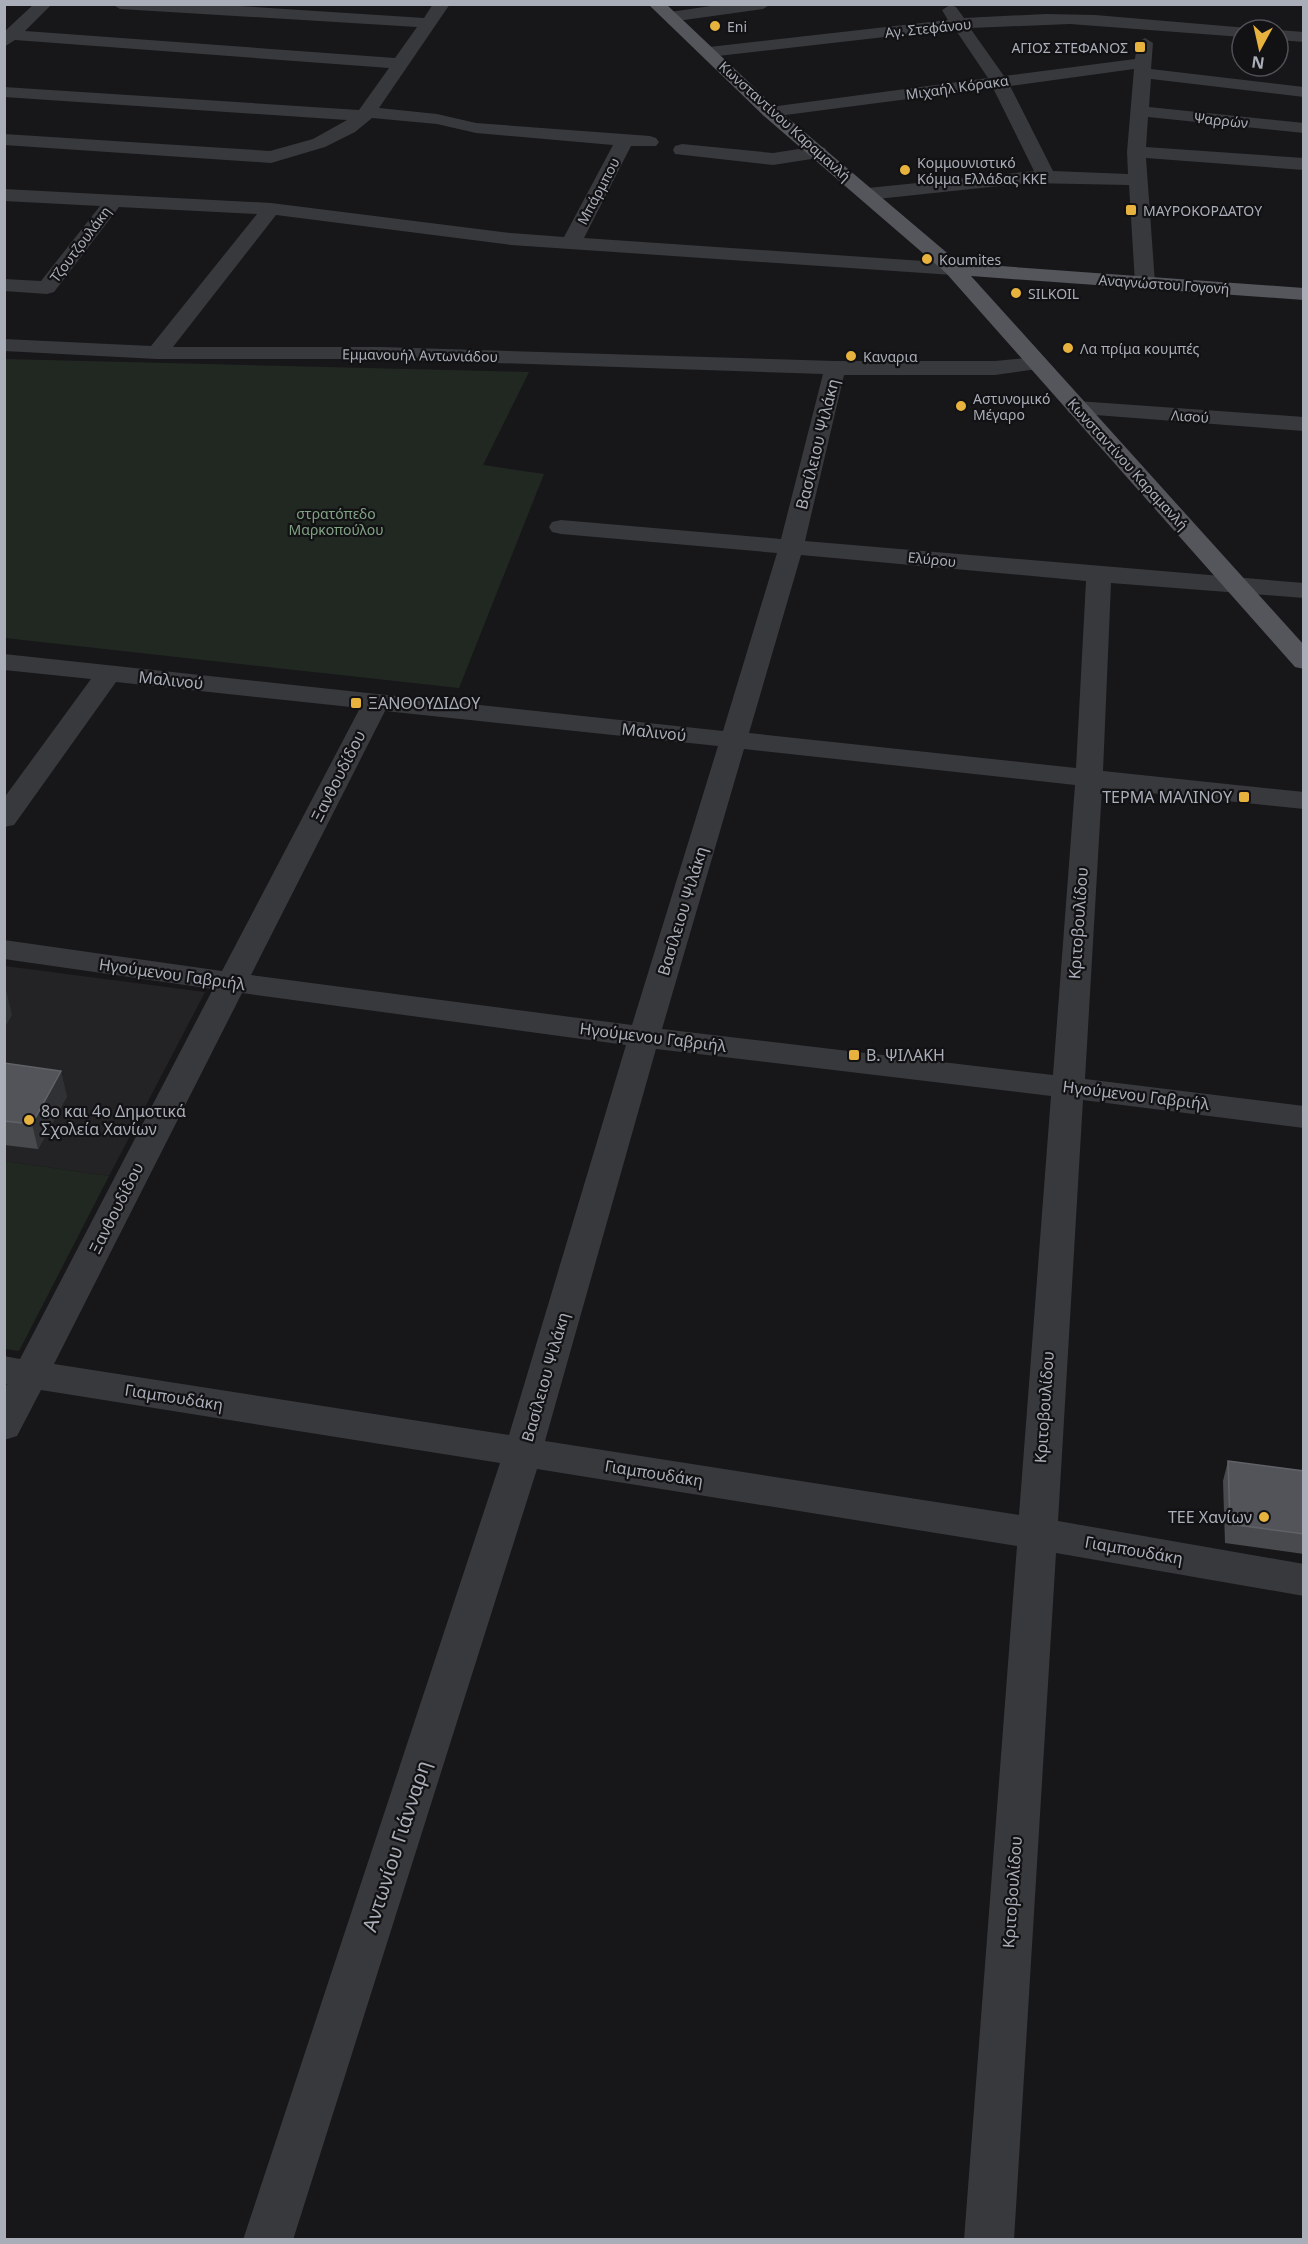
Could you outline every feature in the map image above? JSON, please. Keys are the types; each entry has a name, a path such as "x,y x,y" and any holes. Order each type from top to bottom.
{"main road":[{"name":"Κωνσταντίνου Καραμανλή","path":"656,4 770,112 868,194 952,269 1304,661"},
{"name":"Αναγνώστου Γογονή","path":"952,269 1304,294"}],"street":[{"path":"8,39 44,4"},
{"path":"120,4 429,23"},
{"path":"4,139 272,157 319,143 349,128 366,114 442,4"},
{"path":"670,17 763,4"},
{"path":"946,4 999,81 1046,177"},
{"path":"1145,283 1136,152 1147,23 1157,4"},
{"name":"Αγ. Στεφάνου","path":"709,52 958,24 1046,20 1147,23 1230,31"},
{"path":"8,39 401,64"},
{"path":"1144,64 1166,58"},
{"path":"1144,64 1304,92"},
{"name":"Μιχαήλ Κόρακα","path":"770,112 1144,64"},
{"path":"4,92 437,119 476,128 650,142"},
{"name":"Ψαρρών","path":"1139,111 1304,128"},
{"name":"Μπάρμπου","path":"571,243 625,140"},
{"path":"682,150 773,159 818,152"},
{"path":"1136,152 1304,164"},
{"path":"868,194 1046,177 1138,180"},
{"path":"4,195 271,208 511,239 952,269"},
{"name":"Τζουτζουλάκη","path":"4,285 47,288 114,200"},
{"path":"157,353 271,208"},
{"name":"Εμμανουήλ Αντωνιάδου","path":"4,345 157,353 381,353 836,368 995,368 1037,363"},
{"name":"Βασίλειου Ψιλάκη","path":"523,1452 644,1037 792,545 836,368"},
{"name":"Λισού","path":"1077,408 1304,424"},
{"name":"Ελύρου","path":"561,527 792,545 1099,575 1304,591"},
{"name":"Κριτοβουλίδου","path":"988,2240 1035,1533 1089,778 1099,575"},
{"name":"Μαλινού","path":"4,663 1304,801"},
{"path":"8,809 108,674"},
{"name":"Ξανθουδίδου","path":"4,1426 18,1372 231,983 376,702"},
{"name":"Ηγούμενου Γαβριήλ","path":"4,949 231,983 644,1037 1067,1086 1304,1117"},
{"name":"Γιαμπουδάκη","path":"18,1372 1035,1533 1304,1581"},
{"name":"Αντωνίου Γιάνναρη","path":"268,2240 523,1452"}],"shaded area":[{"path":"5,966 205,992 109,1176 5,1161"}],"green space":[{"name":"στρατόπεδο Μαρκοπούλου","path":"5,359 529,372 483,465 544,474 459,688 5,638"},
{"path":"4,1161 109,1176 19,1351 5,1349"}],"building":[{"path":"4,1063 61,1071 32,1124 4,1121"},
{"name":"ΤΕΕ Χανίων","path":"1228,1461 1304,1471 1304,1534 1230,1524"}],"place":[{"name":"Eni","path":"715,26"},
{"name":"ΑΓΙΟΣ ΣΤΕΦΑΝΟΣ","path":"1140,47"},
{"name":"Κομμουνιστικό Κόμμα Ελλάδας ΚΚΕ","path":"905,170"},
{"name":"ΜΑΥΡΟΚΟΡΔΑΤΟΥ","path":"1131,210"},
{"name":"Koumites","path":"927,259"},
{"name":"SILKOIL","path":"1016,293"},
{"name":"Λα πρίμα κουμπές","path":"1068,348"},
{"name":"Καναρια","path":"851,356"},
{"name":"Αστυνομικό Μέγαρο","path":"961,406"},
{"name":"ΞΑΝΘΟΥΔΙΔΟΥ","path":"356,703"},
{"name":"ΤΕΡΜΑ ΜΑΛΙΝΟΥ","path":"1244,797"},
{"name":"Β. ΨΙΛΑΚΗ","path":"854,1055"},
{"name":"8ο και 4ο Δημοτικά Σχολεία Χανίων","path":"29,1120"},
{"name":"ΤΕΕ Χανίων","path":"1264,1517"}]}
